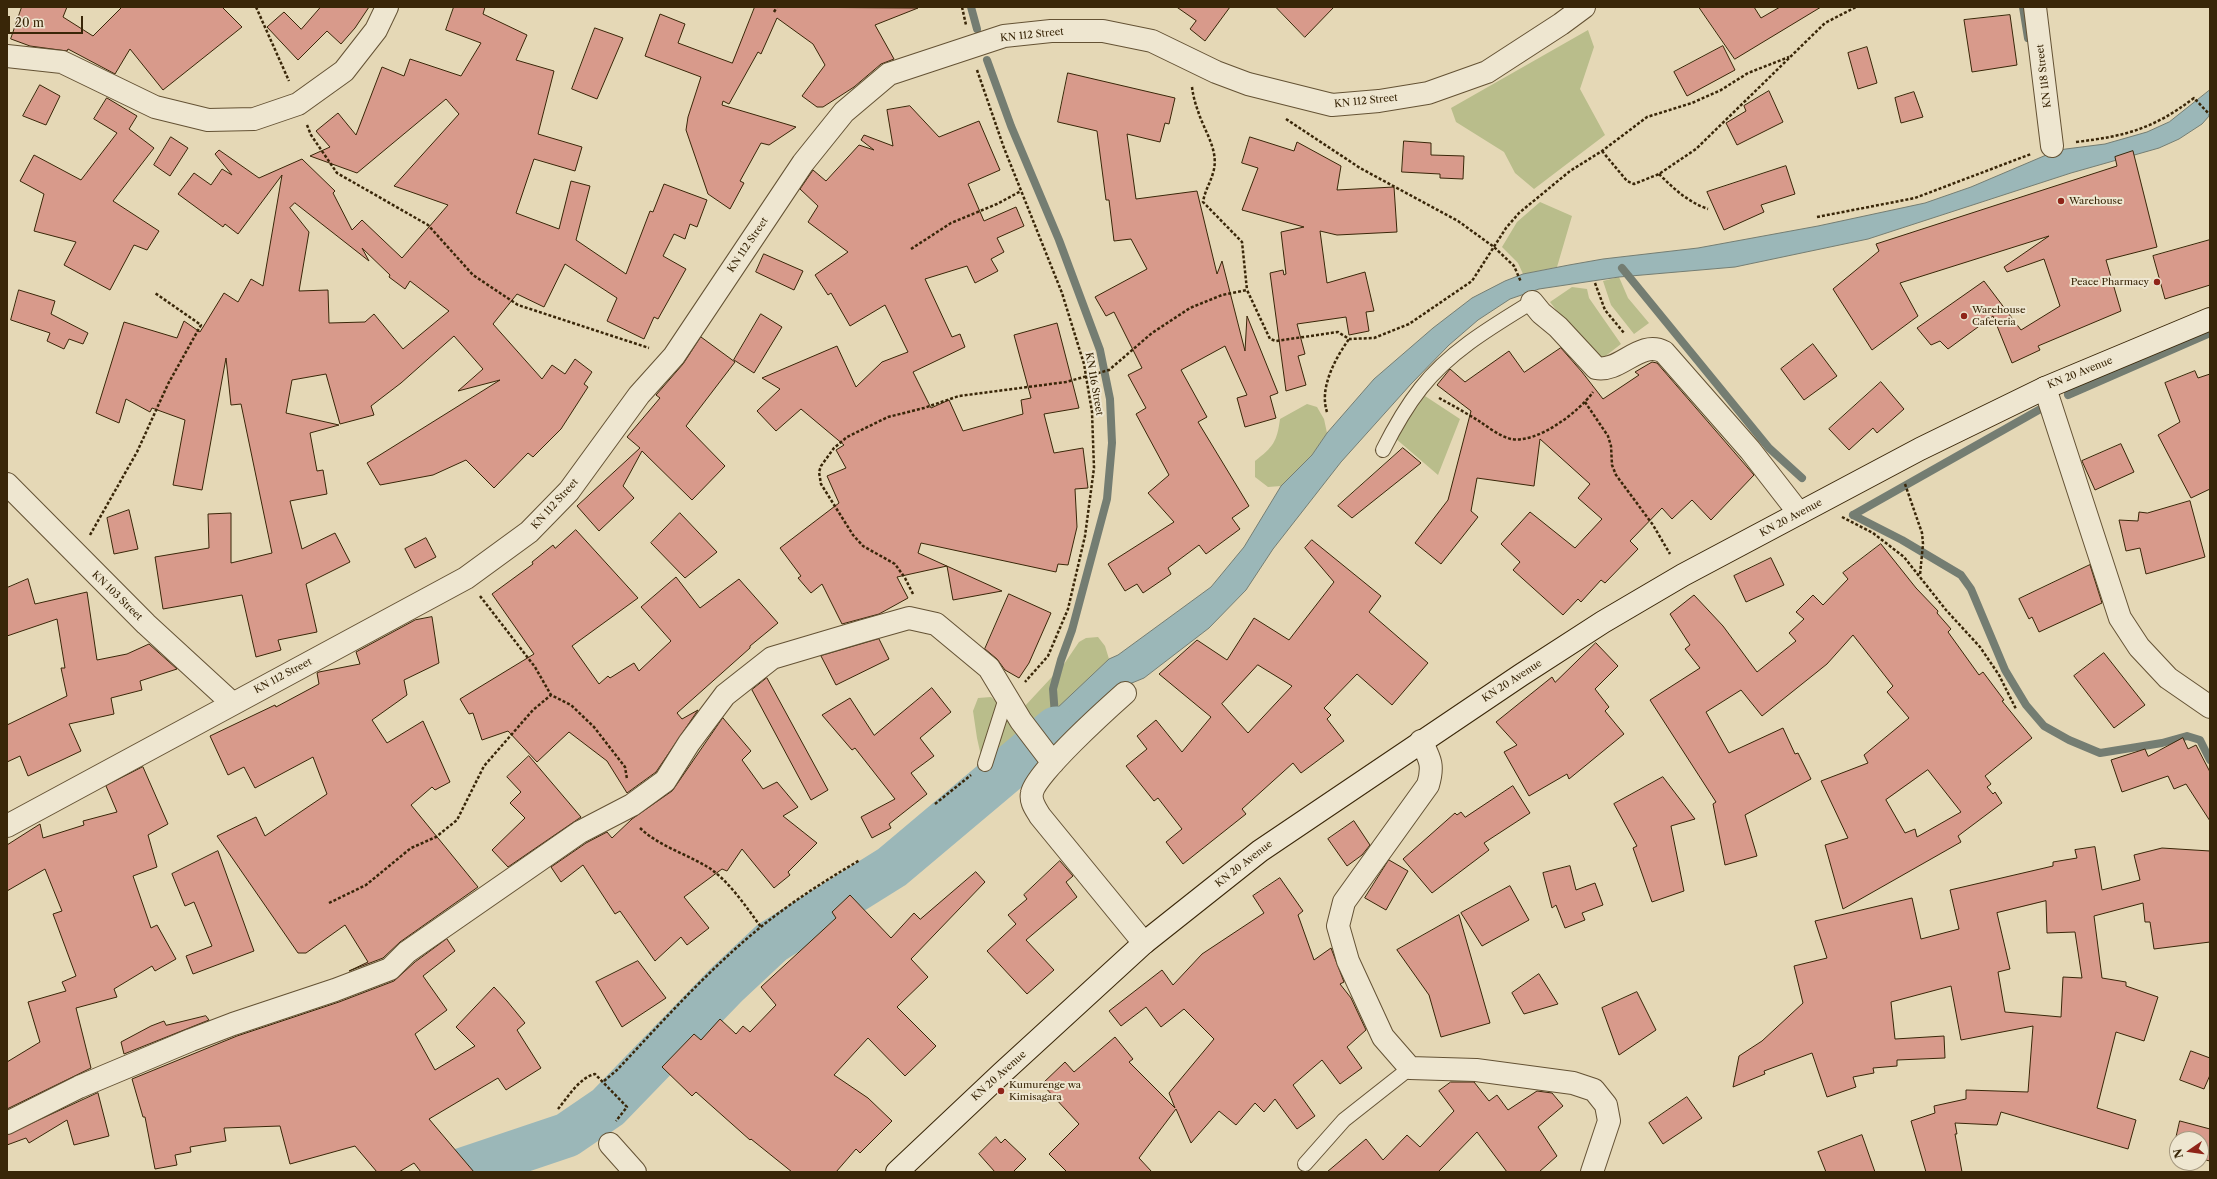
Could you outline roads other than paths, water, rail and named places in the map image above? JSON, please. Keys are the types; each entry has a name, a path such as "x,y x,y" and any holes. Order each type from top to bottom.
{"street":[{"path":"7,56 62,62 155,107 208,120 254,119 298,104 344,71 376,30 388,7"},
{"name":"KN 112 Street","path":"7,826 232,703 466,578 529,532 570,491 639,395 674,356 803,163 844,112 889,74 969,46 1004,36 1035,32 1103,31 1152,41 1216,72 1248,84 1332,105 1379,101 1428,93 1487,72 1561,24 1584,7"},
{"name":"KN 118 Street","path":"2035,7 2052,146"},
{"path":"1528,295 1541,314 1558,328 1590,364 1596,368 1602,369 1639,352 1656,348 1664,352 1750,450 1799,513"},
{"name":"KN 20 Avenue","path":"897,1172 1002,1073 1144,943 1260,851 1421,741 1603,622 1683,575 1799,513 2044,388 2210,319"},
{"path":"2044,388 2120,618 2139,647 2168,678 2210,707"},
{"name":"KN 103 Street","path":"7,484 35,510 78,557 232,703"},
{"path":"7,1123 79,1087 191,1040 233,1024 335,990 390,969 407,952 580,832 632,805 665,781 689,743 725,695 772,658 909,618 936,624 989,668 1021,720 1050,759"},
{"path":"1124,693 1050,759 1034,787 1032,800 1035,808 1144,943"},
{"path":"1421,741 1431,760 1432,771 1428,785 1344,902 1338,926 1348,961 1383,1037 1410,1068 1476,1070 1573,1083 1594,1090 1606,1105 1608,1121 1592,1172"},
{"path":"610,1144 635,1172"}],"lane":[{"path":"1383,450 1421,388 1438,370 1528,295"},
{"path":"985,764 1007,695"},
{"path":"1305,1164 1344,1120 1410,1068"}],"water":[{"path":"2210,90 2210,115 2202,124 2179,139 2159,148 2071,173 1868,239 1735,267 1619,277 1539,289 1510,299 1478,320 1449,345 1411,384 1341,462 1273,549 1246,590 1209,628 1144,678 1127,685 1064,737 1056,729 1054,711 1109,659 1118,655 1211,587 1244,547 1281,486 1312,455 1327,433 1374,379 1433,328 1472,298 1505,281 1523,274 1603,259 1698,248 1818,226 1925,203 1971,187 2058,150 2105,144 2147,132 2169,122"}],"waterway":[{"path":"971,7 977,29"},
{"path":"2023,7 2028,38"},
{"path":"987,60 1011,126 1059,240 1100,350 1110,399 1112,443 1107,499 1072,630 1061,660 1053,689 1056,729"},
{"path":"1622,268 1769,448 1802,478"},
{"path":"2068,395 2210,333"},
{"path":"1853,515 2044,407"},
{"path":"1853,515 1902,540 1961,575 1971,589 2005,670 2026,705 2044,726 2069,740 2100,753 2162,743 2187,736 2200,740 2210,760"},
{"path":"457,1172 567,1135 608,1107 726,985 772,942 892,867 1056,729"}],"place":[{"name":"Warehouse","path":"2061,201"},
{"name":"Peace Pharmacy","path":"2157,282"},
{"name":"Warehouse Cafeteria","path":"1964,316"},
{"name":"Kumurenge wa Kimisagara","path":"1001,1091"}]}
